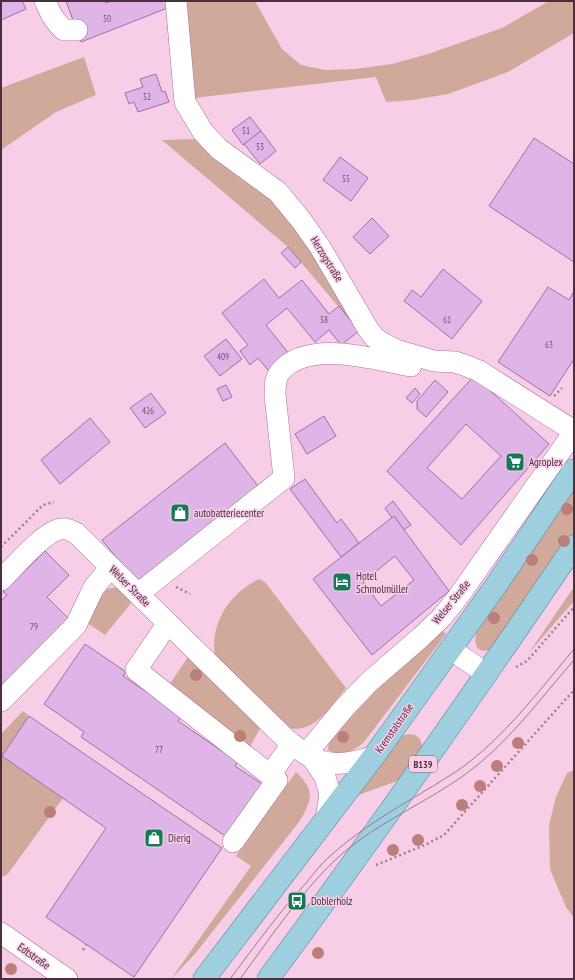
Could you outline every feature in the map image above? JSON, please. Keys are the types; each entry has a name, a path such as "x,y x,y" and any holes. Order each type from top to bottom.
{"main road":[{"name":"Kremstalstraße","path":"204,979 374,756 506,571 574,470"},
{"name":"B139","path":"268,979 311,922 487,674 574,546"}],"street":[{"path":"45,1 54,21 58,25 64,30 77,30"},
{"name":"Herzogstraße","path":"176,1 185,102 203,132 219,149 278,192 301,220 320,246 374,337 396,350 434,361 455,362 479,370 574,431"},
{"path":"138,594 284,478 275,396 276,382 279,372 289,364 300,358 328,354 365,356 414,366 424,366 434,361"},
{"name":"Welser Straße","path":"304,752 369,682 421,637 458,597 574,431"},
{"name":"Welser Straße","path":"1,580 52,531 60,528 68,529 76,533 168,624 304,752 325,777 330,794 326,820"},
{"path":"1,701 76,625 94,587 111,568"},
{"path":"168,624 136,670 277,780 233,842"},
{"path":"450,649 487,674"},
{"path":"270,775 304,752 335,764 356,763 374,756"},
{"name":"Edtstraße","path":"1,933 67,979"}],"path":[{"path":"551,398 562,388"},
{"path":"1,547 43,505 54,502"},
{"path":"512,669 527,661 574,608"},
{"path":"375,866 425,845 444,835 574,690"},
{"path":"83,950 86,945"}],"shaded area":[{"path":"185,1 255,1 282,49 301,65 325,70 355,69 392,64 428,54 502,28 549,1 574,1 574,33 508,72 448,94 413,100 386,102 376,77 194,98"},
{"path":"84,57 96,95 56,112 1,150 1,88"},
{"path":"198,139 284,208 359,331 288,247 162,140"},
{"path":"574,487 574,534 497,646 485,651 481,650 476,645 475,640 478,627"},
{"path":"259,579 265,582 346,688 322,717 306,727 298,729 288,728 215,656 214,644 216,632 224,611 239,593 248,585"},
{"path":"117,587 132,602 105,635 83,620 107,589"},
{"path":"574,587 574,601 528,654"},
{"path":"442,630 446,634 364,742 351,751 341,754 336,754 328,749 329,741 395,670"},
{"path":"188,657 261,727 247,752 167,688"},
{"path":"23,711 29,716 2,756 63,798 7,875 1,877 1,734"},
{"path":"408,734 415,735 420,739 422,752 400,780 356,796 401,736"},
{"path":"574,770 574,918 566,907 550,869 549,825 556,797 567,773"},
{"path":"296,772 307,785 310,796 307,808 299,822 195,954 171,979 251,866 236,856"}],"building":[{"path":"1,1 22,1 26,9 1,20"},
{"path":"66,1 105,1 106,3 111,1 167,1 170,7 81,42"},
{"path":"156,74 162,92 165,91 169,102 138,112 134,102 129,104 125,93 143,87 140,79"},
{"path":"250,117 261,131 243,145 232,130"},
{"path":"261,131 276,151 260,164 244,144"},
{"path":"534,138 574,164 574,262 489,206"},
{"path":"340,157 368,178 351,201 323,180"},
{"path":"372,218 389,236 370,254 353,237"},
{"path":"288,247 301,262 295,268 281,253"},
{"path":"443,269 482,301 452,339 404,301 412,290 421,297"},
{"path":"264,279 279,298 302,280 329,314 339,306 359,331 341,345 329,330 315,342 287,308 266,325 289,354 268,370 258,358 250,365 240,351 248,345 222,313"},
{"path":"548,287 569,300 574,291 574,359 550,396 498,362"},
{"path":"226,339 242,359 220,376 204,356"},
{"name":"Agroplex","path":"474,376 549,444 461,545 387,471","holes":["466,424 501,456 462,499 427,468"]},
{"path":"435,380 448,392 426,417 417,409 417,401"},
{"path":"226,385 232,397 223,401 217,389"},
{"path":"415,388 420,394 412,403 406,398"},
{"path":"151,393 166,413 145,428 130,408"},
{"path":"324,416 336,436 307,454 295,434"},
{"path":"90,418 110,442 60,484 41,460"},
{"name":"autobatteriecenter","path":"225,443 258,486 136,582 102,540"},
{"path":"305,479 337,523 341,519 359,543 341,557 290,489"},
{"path":"393,501 411,525 404,530 394,516 392,518 385,508"},
{"path":"394,516 449,591 372,655 313,579","holes":["395,556 414,580 381,606 363,582"]},
{"path":"45,551 69,575 47,597 72,622 1,696 1,601 7,595 3,592"},
{"path":"85,644 126,672 123,676 182,716 178,721 238,762 235,766 265,786 228,838 81,737 84,732 44,704"},
{"name":"Dierig","path":"29,716 222,848 134,977 46,917 106,828 2,756"}],"tram line":[{"path":"230,979 277,917 326,860 344,844 391,811 474,759 505,730 574,649"},
{"path":"240,979 288,913 329,866 357,842 387,822 448,786 479,764 522,721 574,660"}],"place":[{"name":"Agroplex","path":"515,462"},
{"name":"autobatteriecenter","path":"180,513"},
{"name":"Hotel Schmolmüller","path":"342,582"},
{"name":"Dierig","path":"154,838"},
{"name":"Doblerholz","path":"297,901"}]}
